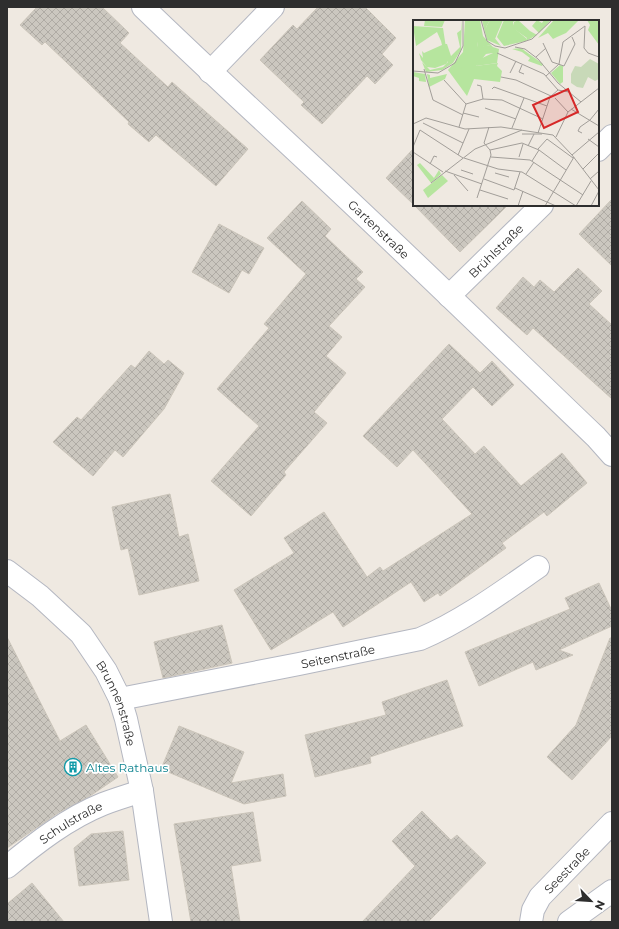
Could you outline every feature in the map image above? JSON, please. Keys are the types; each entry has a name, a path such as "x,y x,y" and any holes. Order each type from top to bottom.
{"street":[{"name":"Gartenstraße","path":"143,7 210,72 326,179 449,296 596,437 612,455"},
{"path":"210,72 273,7"},
{"path":"599,149 612,136"},
{"name":"Brühlstraße","path":"449,296 541,206"},
{"name":"Seitenstraße","path":"120,699 420,639 435,633 463,616 538,567"},
{"name":"Brunnenstraße","path":"7,570 45,601 81,634 106,671 120,699 126,718 142,791 161,922"},
{"name":"Schulstraße","path":"7,866 49,835 85,813 104,804 142,791"},
{"name":"Seestraße","path":"531,922 533,910 540,897 612,823"},
{"path":"569,922 612,891"}],"building":[{"path":"37,7 102,7 129,33 120,43 168,87 172,82 248,149 216,186 156,135 149,142 128,124 129,122 45,42 42,45 20,25"},
{"path":"318,7 365,7 396,38 382,54 393,65 375,84 367,76 322,124 301,105 304,102 260,60 293,25 297,29"},
{"path":"413,149 413,204 386,178"},
{"path":"612,199 612,266 579,234"},
{"path":"302,201 331,229 325,236 363,272 356,279 365,287 329,326 342,337 326,356 346,373 314,412 327,423 284,472 286,475 251,516 211,481 259,426 217,389 269,328 264,324 306,274 267,238"},
{"path":"415,206 507,206 460,252"},
{"path":"219,224 264,248 249,274 242,270 229,293 192,272"},
{"path":"578,268 602,291 589,304 612,325 612,399 533,328 527,335 496,308 523,277 534,287 540,280 554,292"},
{"path":"449,344 480,373 492,361 514,385 492,406 473,387 442,419 475,454 484,446 521,486 562,453 587,483 547,516 544,512 502,543 506,548 440,596 438,593 424,602 411,582 343,627 333,612 271,650 234,590 294,553 284,538 324,512 367,577 380,567 383,571 472,514 413,450 397,467 363,436"},
{"path":"149,351 164,364 168,360 184,373 164,409 123,457 115,450 93,476 53,442 77,417 81,420 131,365 135,368"},
{"path":"170,494 179,537 188,534 199,581 139,595 128,548 121,550 112,507"},
{"path":"599,583 612,611 612,626 559,650 573,655 536,670 533,662 479,686 465,652 570,609 565,598"},
{"path":"222,625 232,663 163,678 154,642"},
{"path":"7,637 60,741 86,725 118,777 87,798 58,813 7,848"},
{"path":"610,638 612,638 612,736 572,780 547,757 576,725"},
{"path":"447,680 463,726 370,757 371,763 315,777 305,735 386,715 382,702"},
{"path":"179,726 244,752 231,783 283,774 286,796 244,804 161,769"},
{"path":"422,811 451,840 457,835 486,863 428,922 362,922 415,866 392,841"},
{"path":"253,812 261,861 231,866 240,922 191,922 174,824"},
{"path":"123,831 129,880 79,886 74,848 91,834"},
{"path":"32,883 64,922 7,922 7,904"}],"place":[{"name":"Altes Rathaus","path":"73,767"}]}
